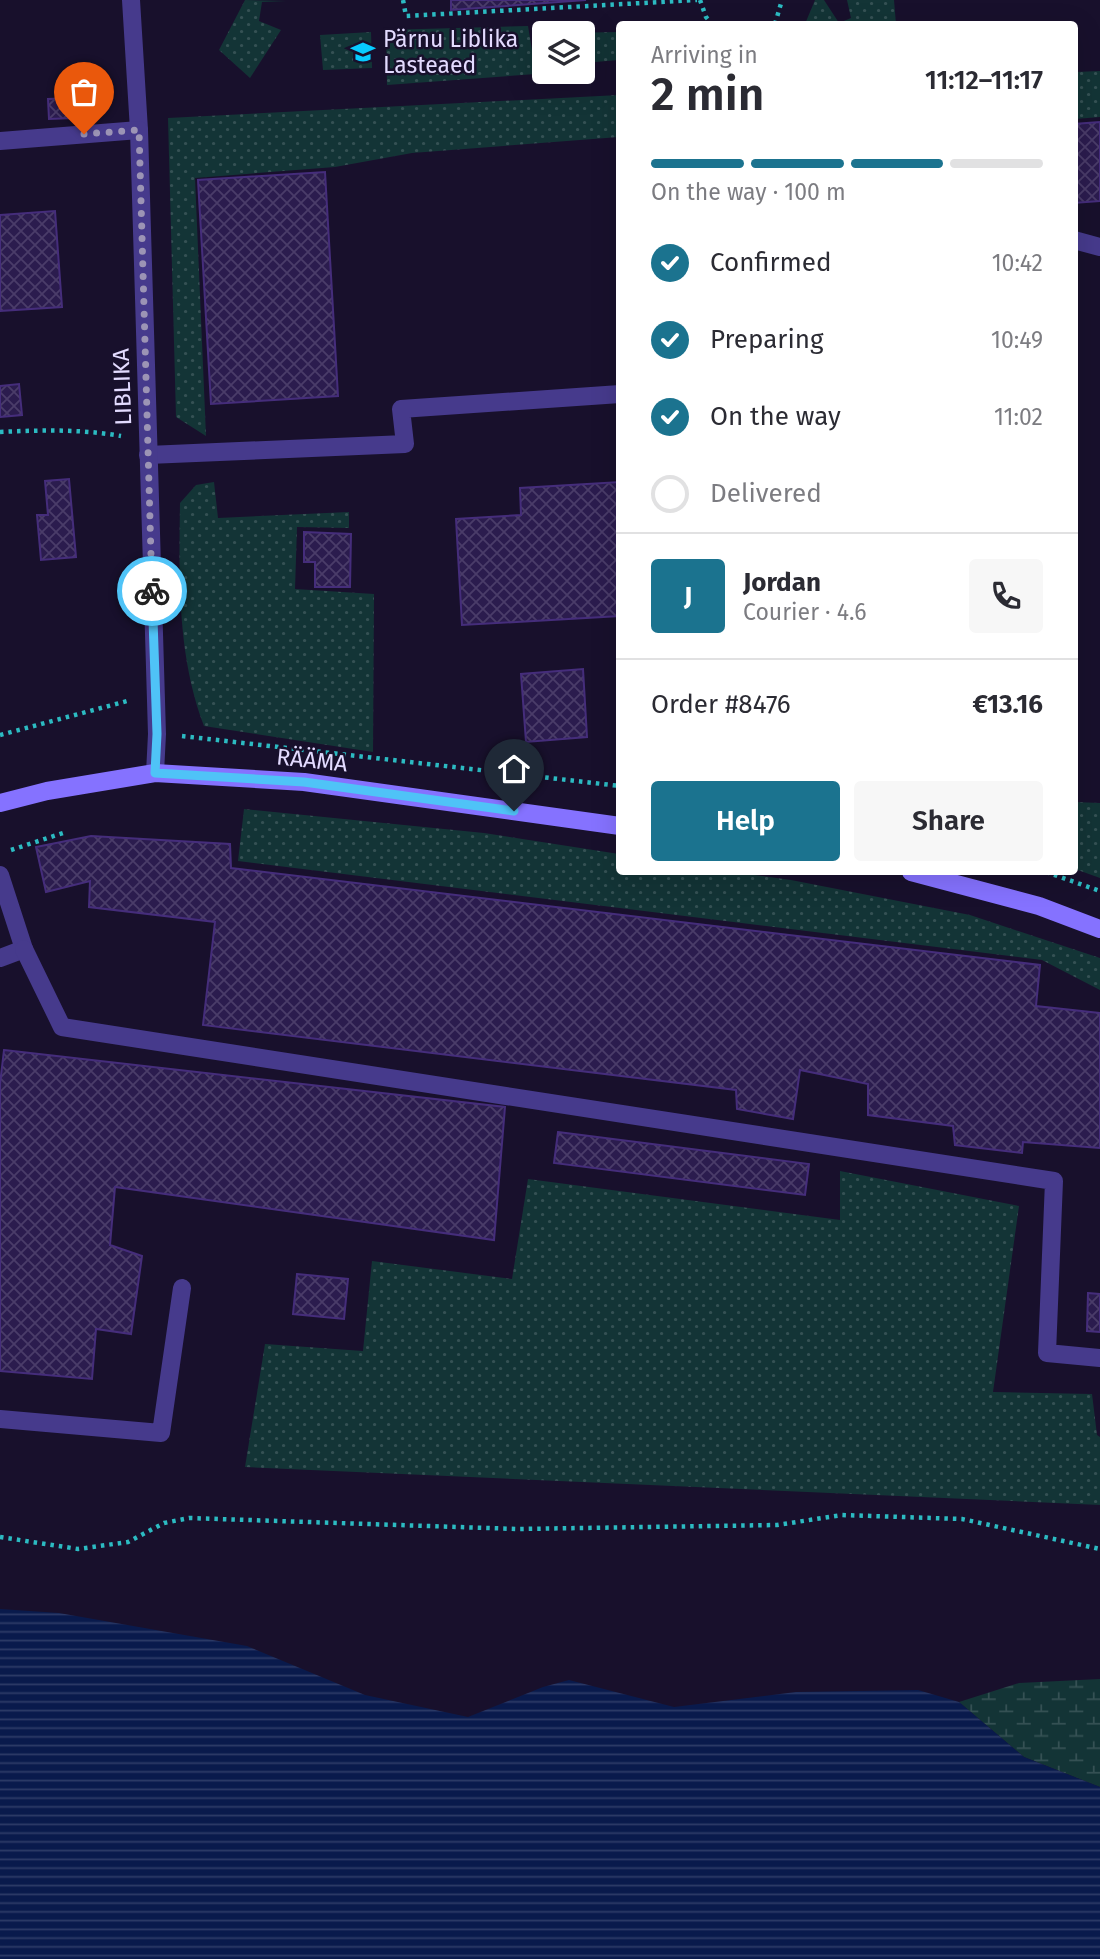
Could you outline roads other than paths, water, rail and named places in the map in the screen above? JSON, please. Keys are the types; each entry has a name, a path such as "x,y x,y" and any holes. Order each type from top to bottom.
{"main road":[{"name":"RÄÄMA","path":"0,803 47,791 155,773 304,782 616,825"},
{"path":"922,875 1039,906 1100,929"}],"street":[{"name":"LIBLIKA","path":"131,0 139,130 157,734 155,773"},
{"path":"0,141 139,130"},
{"path":"1078,241 1100,247"},
{"path":"148,448 405,444 401,409 616,394"},
{"path":"0,875 24,949 62,1027 1054,1181 1047,1353 1100,1358"},
{"path":"0,958 24,949"},
{"path":"0,1419 161,1433 182,1288"}],"water":[{"path":"0,1609 59,1613 247,1646 365,1695 468,1717 543,1687 569,1680 674,1707 796,1692 918,1690 959,1702 1024,1757 1100,1787 1100,1959 0,1959"}],"place":[{"name":"Pärnu Liblika Lasteaed","path":"363,52"}]}
